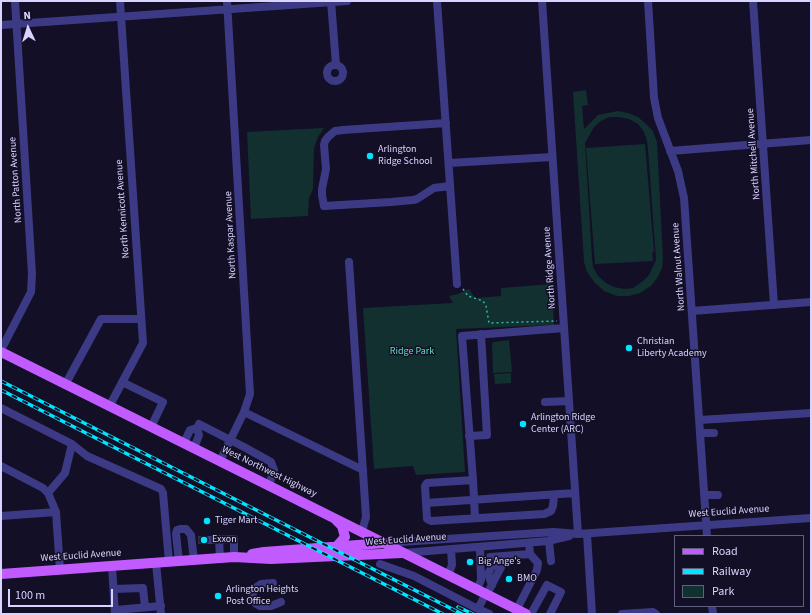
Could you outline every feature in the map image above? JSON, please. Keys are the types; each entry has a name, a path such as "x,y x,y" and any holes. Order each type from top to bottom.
{"main road":[{"name":"West Northwest Highway","path":"1,351 65,385 362,531 385,544 448,575 486,590 526,614"},
{"path":"335,518 342,526 345,537 336,547"},
{"name":"West Euclid Avenue","path":"1,574 174,562 234,557 264,552 385,544"},
{"name":"West Euclid Avenue","path":"234,557 271,559 404,553"}],"street":[{"name":"North Patton Avenue","path":"1,351 31,292 32,274 15,1"},
{"name":"North Kennicott Avenue","path":"109,407 143,343 120,1"},
{"path":"1,25 121,17 227,5 346,1"},
{"path":"437,1 457,284"},
{"name":"North Ridge Avenue","path":"542,1 552,158 560,328 569,401 578,534"},
{"name":"North Walnut Avenue","path":"648,1 654,98 658,118 678,171 684,198 707,535"},
{"name":"North Mitchell Avenue","path":"753,1 774,305"},
{"path":"331,2 336,65"},
{"name":"North Kaspar Avenue","path":"220,461 244,412 250,394 227,5"},
{"path":"446,123 335,131 328,137 324,145 326,175 322,195 324,206 391,202 417,199 434,188 450,186"},
{"path":"670,151 811,140"},
{"path":"449,163 552,158"},
{"path":"349,262 366,517 362,531"},
{"path":"692,311 811,302"},
{"path":"65,385 102,319 141,319"},
{"path":"475,518 462,336 560,328"},
{"path":"470,436 487,435 481,334"},
{"path":"122,382 163,402 151,427"},
{"path":"545,402 569,401"},
{"path":"1,408 72,444 87,456 161,489 163,492 174,562"},
{"path":"244,412 363,470"},
{"path":"700,420 811,413"},
{"path":"184,443 190,430 197,428 199,424 270,462 274,470 269,486"},
{"path":"194,448 199,434 197,428"},
{"path":"700,433 714,433"},
{"path":"48,493 65,473 72,444"},
{"path":"1,466 43,488 48,493 56,512 60,570"},
{"path":"473,480 427,483 425,486 427,519 431,522 544,514 551,511 554,506 554,495"},
{"path":"426,503 575,493"},
{"path":"704,495 718,495"},
{"path":"1,516 56,512"},
{"name":"West Euclid Avenue","path":"385,544 554,532 587,534 811,518"},
{"path":"174,562 178,547 177,530 180,529 186,529 189,531 194,542 194,560"},
{"name":"West Euclid Avenue","path":"404,553 550,541 578,534"},
{"path":"587,534 592,614"},
{"path":"219,539 220,558"},
{"path":"209,540 234,539 234,557"},
{"path":"550,541 551,562"},
{"path":"517,609 537,570 538,563 530,554 529,543"},
{"path":"480,547 481,580 486,590"},
{"path":"448,575 452,565 451,549"},
{"path":"490,557 530,554"},
{"path":"478,609 486,590 506,556"},
{"path":"112,566 115,612 145,608 161,610 156,563"},
{"path":"380,564 414,576 489,614"},
{"path":"273,583 260,584 255,588 252,596 255,603 260,606 271,606 281,602"},
{"path":"531,614 547,585 561,592 550,614"},
{"path":"114,589 143,588 145,608"},
{"path":"622,614 653,612 656,614"}],"path":[{"path":"457,284 468,296 483,301 486,306 489,323 557,320 560,328"}],"green space":[{"path":"586,90 588,105 582,106 584,129 598,115 618,111 638,117 653,131 657,142 663,259 662,268 658,277 651,286 640,293 629,296 617,296 604,291 595,283 587,272 584,262 573,92","holes":["609,117 629,119 638,124 644,132 647,141 656,260 649,275 643,281 633,288 624,289 614,287 606,283 598,276 593,267 585,143 594,127 601,121"]},
{"path":"324,128 318,137 314,148 313,189 309,198 308,216 251,219 247,132"},
{"path":"645,144 654,252 652,253 653,261 595,264 586,148"},
{"name":"Ridge Park","path":"552,284 554,325 456,329 465,472 416,475 413,466 374,469 363,308 453,303 449,296 469,289 475,298 501,296 501,288"},
{"path":"509,340 512,372 493,373 492,343"},
{"path":"511,373 511,383 495,384 494,374"}],"tunnel":[{"path":"198,540 209,540"}],"railway":[{"path":"1,381 462,614"},
{"path":"1,390 443,614"},
{"path":"458,607 473,614"}],"place":[{"name":"Arlington Ridge School","path":"370,156"},
{"name":"Christian Liberty Academy","path":"629,348"},
{"name":"Arlington Ridge Center (ARC)","path":"523,424"},
{"name":"Tiger Mart","path":"207,521"},
{"name":"Exxon","path":"204,540"},
{"name":"Big Ange's","path":"470,562"},
{"name":"BMO","path":"509,579"},
{"name":"Arlington Heights Post Office","path":"218,596"}]}
